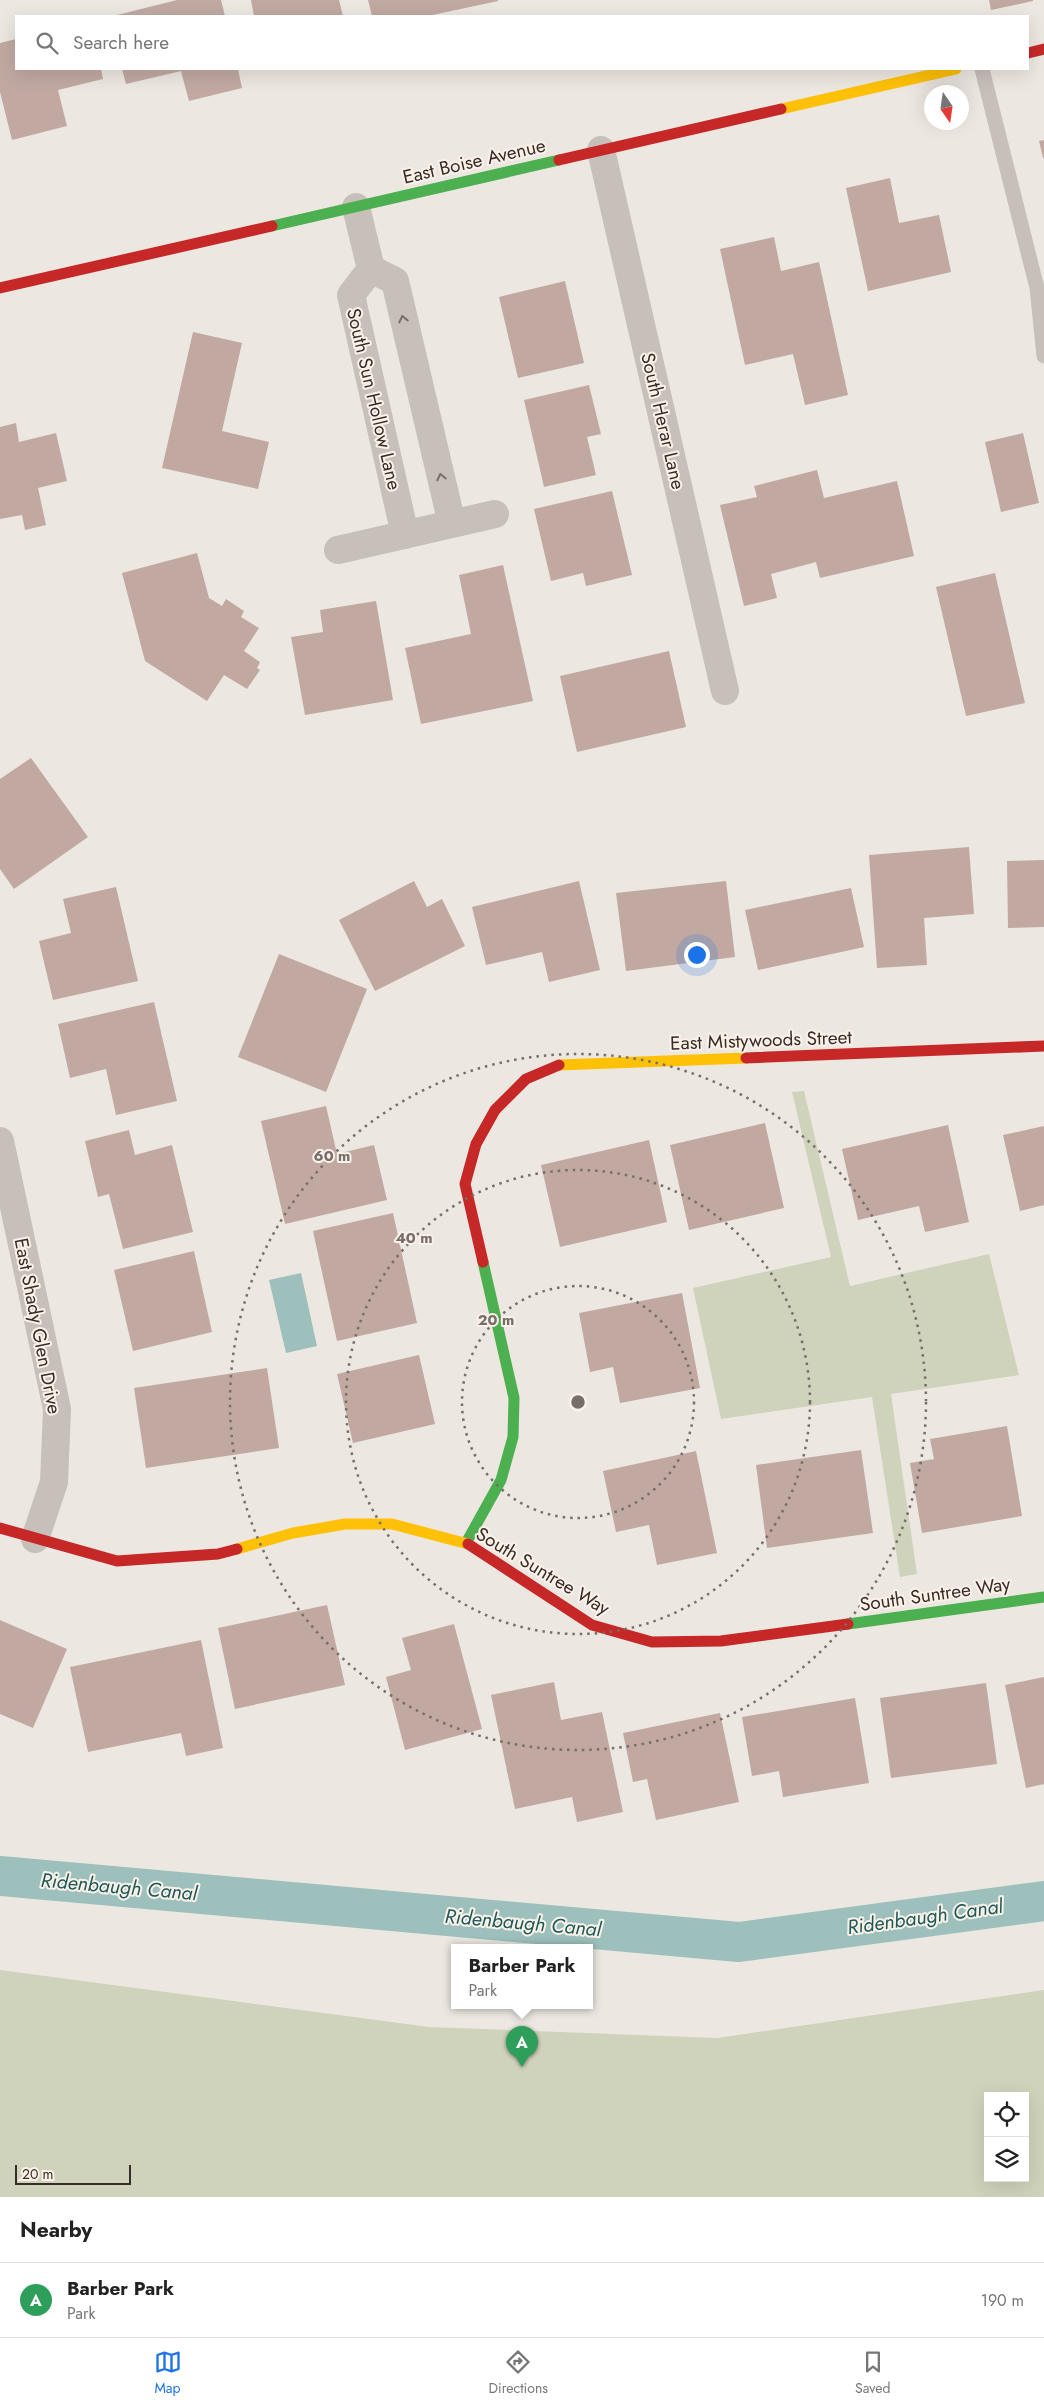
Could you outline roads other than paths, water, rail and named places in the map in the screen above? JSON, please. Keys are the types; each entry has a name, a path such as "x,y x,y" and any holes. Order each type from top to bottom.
{"street":[{"path":"1029,53 1044,49"},
{"name":"East Boise Avenue","path":"0,288 952,70"},
{"name":"South Herar Lane","path":"601,150 725,691"},
{"path":"356,207 370,269 394,281 452,524"},
{"name":"South Sun Hollow Lane","path":"370,269 351,295 405,535"},
{"path":"338,550 496,514"},
{"name":"East Mistywoods Street","path":"466,1543 501,1480 512,1438 514,1398 465,1184 476,1144 495,1110 526,1079 559,1065 1044,1046"},
{"name":"East Shady Glen Drive","path":"0,1141 57,1409 54,1482 35,1538"},
{"name":"South Suntree Way","path":"0,1528 117,1561 218,1554 293,1533 345,1524 392,1524 466,1543 592,1625 652,1642 721,1641 1044,1597"}],"lane":[{"path":"982,70 1037,288 1044,356"}],"water":[{"path":"301,1273 317,1346 286,1353 269,1280"}],"waterway":[{"name":"Ridenbaugh Canal","path":"0,1876 739,1942 1044,1901"}],"place":[{"name":"Barber Park","path":"522,2067"}]}
